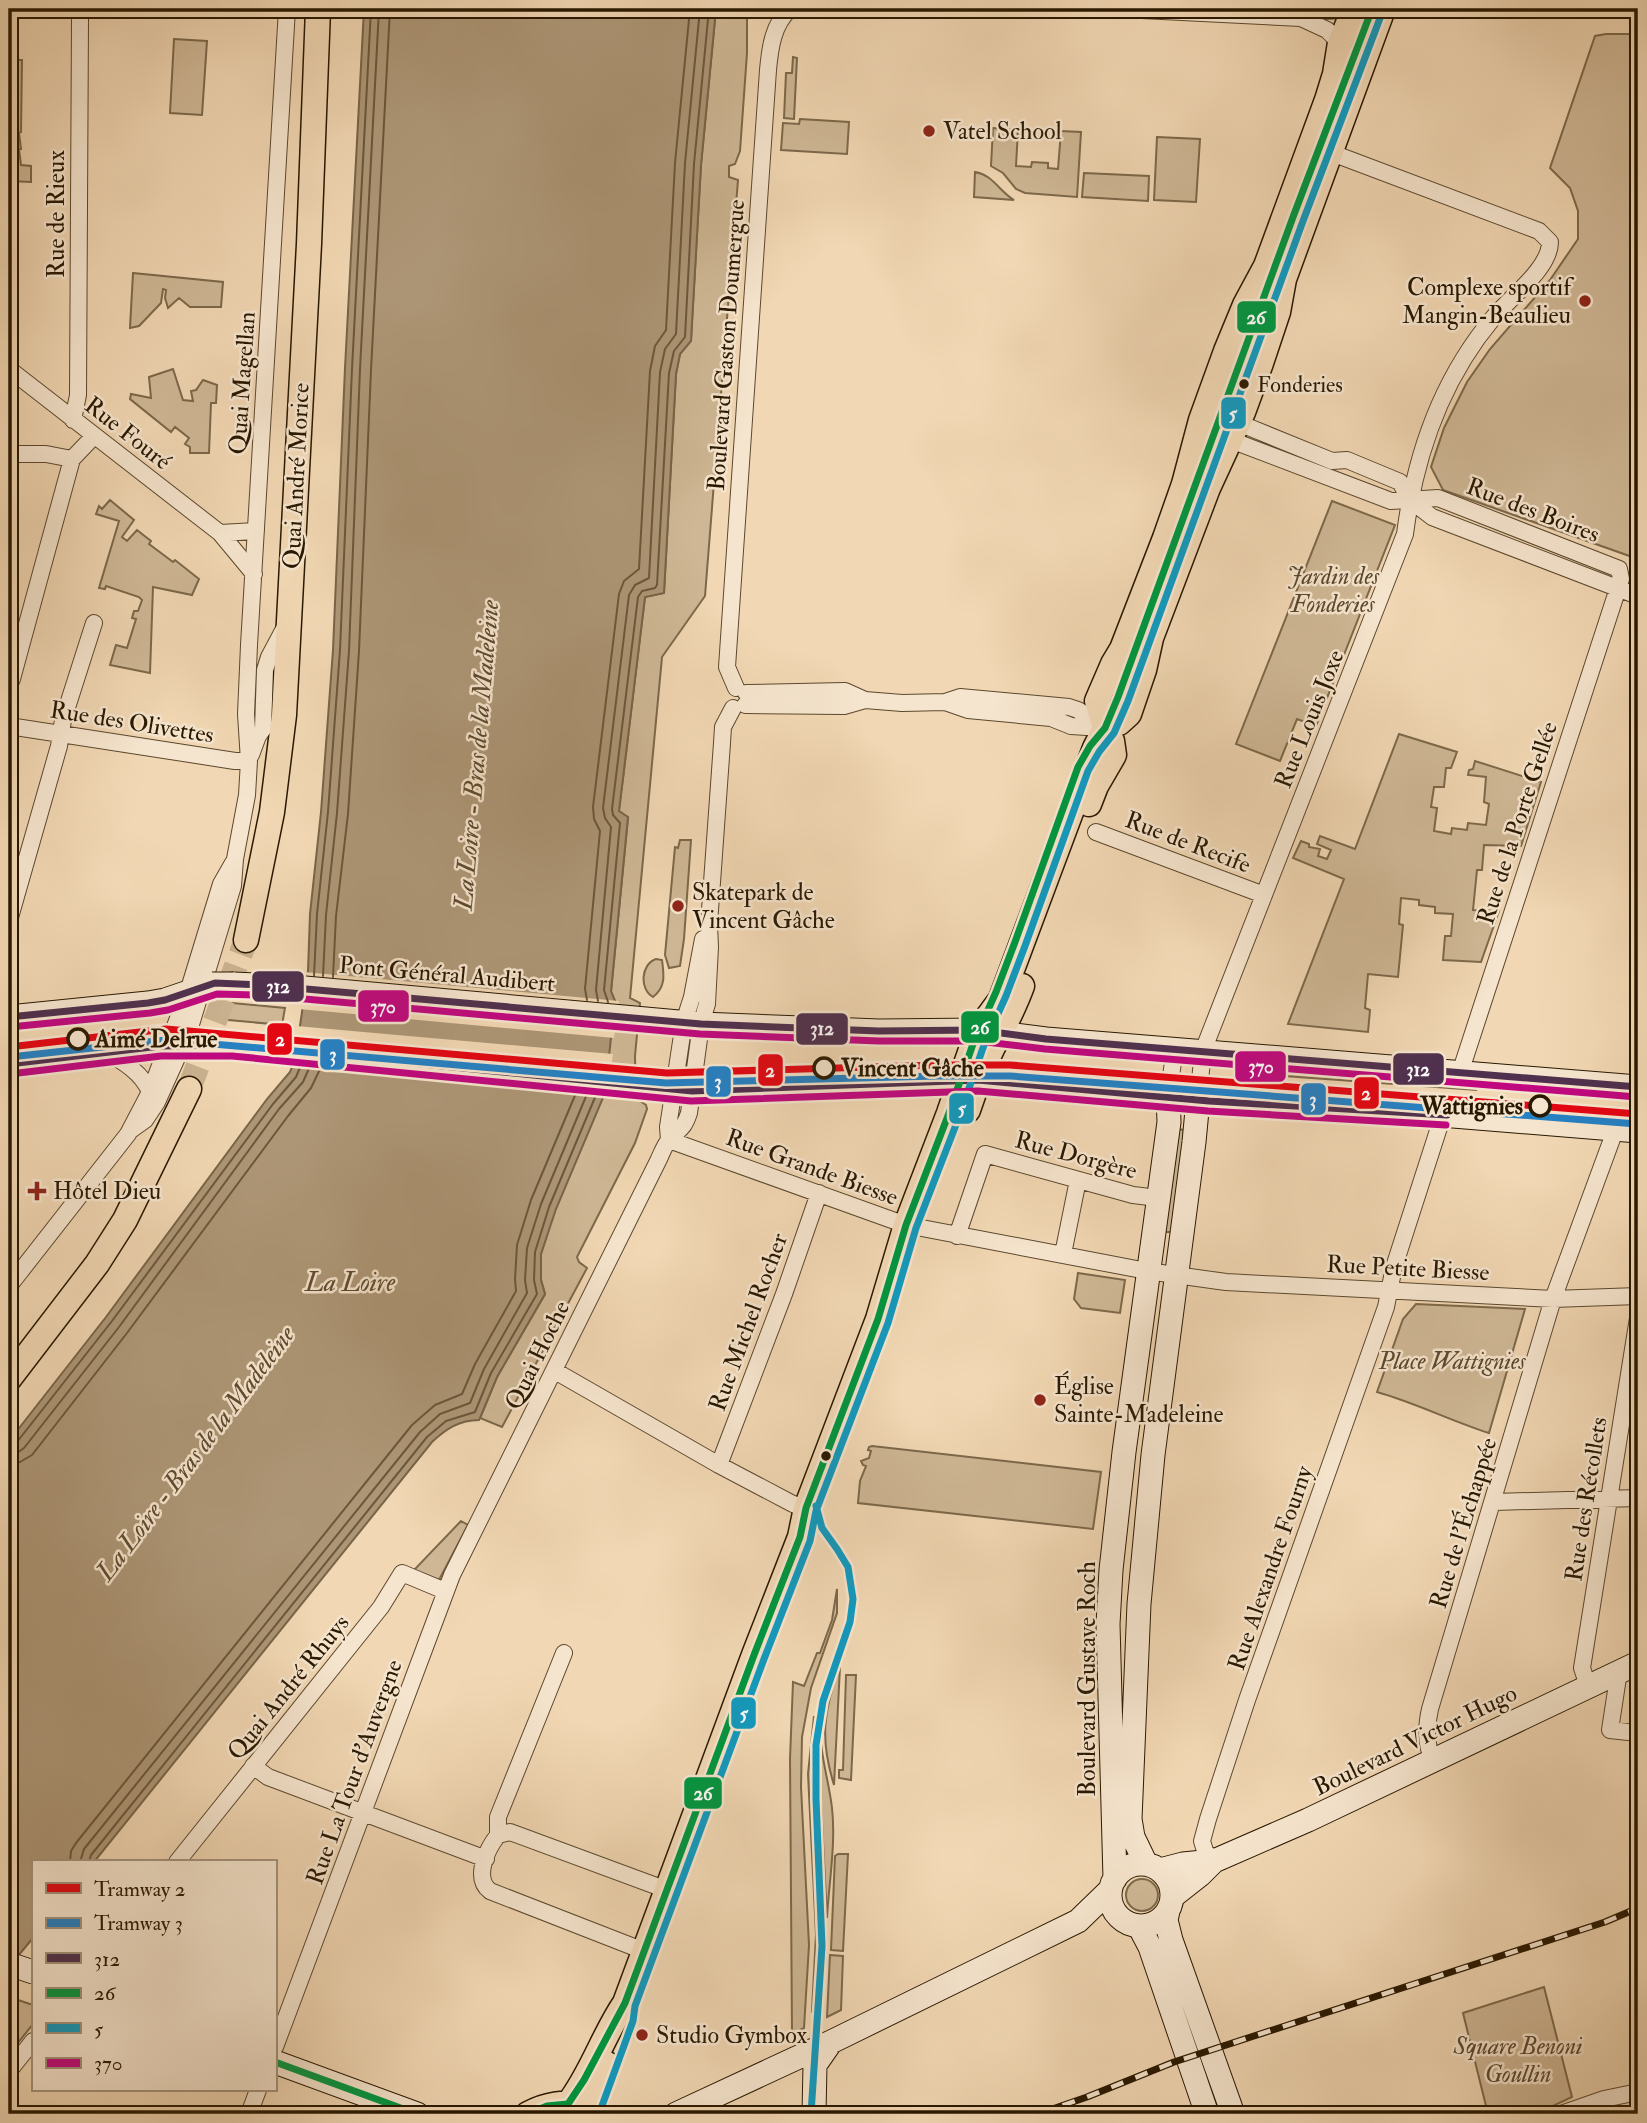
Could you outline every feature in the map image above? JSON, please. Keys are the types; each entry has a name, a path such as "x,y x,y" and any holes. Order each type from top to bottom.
{"main road":[{"name":"Quai André Morice","path":"246,940 272,812 284,715 309,244 318,9"},
{"path":"528,2114 552,2105 586,2109 623,2017 625,2003 644,1951 800,1537 806,1508 990,1031 1095,748 1105,728 1097,701 1122,649 1155,564 1184,484 1199,426 1245,305 1266,266 1384,9"},
{"path":"1105,728 1119,723 1129,714 1144,670 1151,638 1208,488 1235,430 1275,321 1320,148 1340,43 1353,10"},
{"name":"Pont Général Audibert","path":"9,1017 148,1003 209,987 283,986 693,1023 879,1031 990,1031 1046,1039 1638,1087"},
{"path":"9,1065 106,1052 180,1046 242,1046 684,1090 969,1081 1198,1100 1627,1129"},
{"path":"9,1379 97,1264 125,1220 173,1077"},
{"name":"Boulevard Gustave Roch","path":"1113,1884 1108,1624 1111,1570 1147,1271 1169,1122 1168,1096"},
{"name":"Boulevard Gustave Roch","path":"1153,1867 1133,1837 1130,1819 1139,1604 1156,1429 1198,1100"},
{"path":"1127,1426 1156,1429"},
{"name":"Boulevard Victor Hugo","path":"1153,1867 1214,1861 1308,1820 1629,1667"},
{"name":"Boulevard Victor Hugo","path":"1170,1904 1214,1861"},
{"path":"676,2114 831,2042 1078,1921 1113,1884 1119,1873 1131,1865 1153,1867 1171,1885 1166,1920 1171,1940 1233,2114"},
{"path":"1113,1884 1112,1907 1131,1923 1150,1947 1207,2114"},
{"path":"1078,1921 1152,1924 1164,1916 1170,1904"},
{"path":"9,1964 32,1972"},
{"path":"814,2114 815,2065 831,2042"},
{"path":"276,2062 417,2114"}],"street":[{"name":"Rue de Rieux","path":"73,420 78,395 78,9"},
{"name":"Quai Magellan","path":"173,1077 180,1046 209,987 207,952 233,886 235,859 243,826 249,761 246,714 287,9"},
{"name":"Boulevard Gaston Doumergue","path":"740,699 727,667 768,70 774,32 790,9"},
{"path":"1122,9 1301,18 1327,30 1340,43"},
{"path":"1301,18 1323,9 1353,10"},
{"name":"Rue Louis Joxe","path":"1198,1100 1203,1051 1405,534 1419,458 1456,370 1493,317 1544,262 1550,251 1550,243 1539,231 1320,148"},
{"name":"Rue Fouré","path":"9,369 220,533 254,574"},
{"name":"Rue des Boires","path":"1199,426 1235,430 1332,478 1391,501 1438,498 1609,564 1619,569 1622,579 1618,589"},
{"name":"Rue des Boires","path":"1235,430 1246,426 1332,461 1348,460 1400,482 1410,500"},
{"path":"9,685 72,459 94,436"},
{"path":"9,454 46,454 72,459"},
{"path":"1332,461 1332,478"},
{"path":"220,533 256,531"},
{"path":"1618,589 1638,596"},
{"name":"Rue de la Porte Gellée","path":"1460,1073 1618,589"},
{"name":"Quai Magellan","path":"249,761 263,729 265,670 288,621"},
{"path":"9,921 59,746 60,734 94,623"},
{"path":"669,1140 668,1127 684,1090 693,1023 707,998 709,924 723,735 729,713 740,699 845,691 865,700 945,702 960,697 1069,707 1105,728"},
{"name":"Rue des Olivettes","path":"9,726 249,761"},
{"name":"Rue de Recife","path":"1096,832 1264,895"},
{"path":"1168,1096 1175,1049"},
{"path":"106,1052 138,1074 150,1092"},
{"path":"9,1286 131,1130 150,1092 173,1077"},
{"path":"131,1130 145,1120 173,1077"},
{"path":"1390,1290 1394,1267 1443,1115"},
{"name":"Rue de l'Échappée","path":"1433,1760 1427,1749 1430,1709 1553,1299 1627,1129"},
{"name":"Rue Grande Biesse","path":"669,1140 914,1227 1147,1271"},
{"name":"Quai Hoche","path":"445,1591 669,1140"},
{"name":"Rue Dorgère","path":"957,1236 985,1154 1133,1195 1158,1198"},
{"path":"1063,1254 1078,1180"},
{"name":"Rue Michel Rocher","path":"719,1465 784,1294 818,1193"},
{"path":"1147,1271 1176,1275"},
{"name":"Rue Petite Biesse","path":"1176,1275 1226,1282 1553,1299 1638,1296"},
{"name":"Rue Alexandre Fourny","path":"1214,1861 1202,1841 1208,1819 1390,1290"},
{"name":"Rue des Récollets","path":"1588,1686 1581,1668 1638,1318"},
{"path":"555,1371 719,1465 793,1504 806,1508"},
{"path":"1494,1502 1638,1498"},
{"name":"Quai André Rhuys","path":"179,1860 381,1607 402,1573 445,1591"},
{"name":"Rue La Tour d'Auvergne","path":"276,2044 445,1591"},
{"path":"564,1653 498,1816 498,1835 481,1871 481,1880 484,1887 490,1891 644,1951"},
{"path":"1629,1667 1610,1730 1638,1733"},
{"path":"253,1766 268,1777 486,1858"},
{"path":"498,1835 510,1832 527,1837 667,1890"},
{"path":"9,2071 32,2042"},
{"path":"249,2114 257,2092"},
{"path":"1561,2114 1604,2099 1638,2092"}],"green space":[{"path":"716,9 747,9 747,53 740,151 735,164 729,166 729,177 738,180 705,596 662,657 630,998 640,1003 635,1056 636,1098 646,1105 647,1109 635,1143 577,1257 587,1268 502,1427 480,1418 497,1377 545,1294 541,1280 541,1254 615,1001 611,992 628,818 619,811 645,597 664,593 676,374 680,354 691,340 701,165"},
{"name":"Complexe sportif Mangin-Beaulieu","path":"1638,34 1638,559 1443,490 1431,467 1444,428 1467,382 1490,349 1550,280 1578,239 1578,211 1570,188 1550,168 1595,36"},
{"path":"174,39 207,41 202,115 170,113"},
{"path":"793,57 797,58 794,119 784,118 786,73 792,73"},
{"path":"9,60 22,60 19,149 21,165 31,166 31,182 9,181"},
{"path":"800,119 849,122 847,154 781,150 783,123 799,124"},
{"path":"993,128 1018,130 1016,166 1031,167 1032,162 1048,163 1048,168 1058,169 1061,131 1081,132 1077,197 1025,193 1016,189 1003,173 991,166"},
{"path":"1157,137 1200,139 1196,202 1154,200"},
{"path":"975,172 987,176 1014,200 974,197"},
{"path":"1084,173 1149,176 1148,201 1082,197"},
{"path":"133,273 223,282 221,307 190,307 179,298 168,308 166,290 163,289 161,303 139,326 130,328"},
{"path":"173,369 183,400 193,401 191,391 196,390 203,380 217,385 216,403 211,403 209,453 190,453 190,447 185,444 189,438 175,427 171,432 130,399 131,394 151,398 149,377"},
{"path":"110,500 134,520 122,537 127,541 137,530 151,541 149,544 199,579 192,595 153,587 150,673 110,665 116,645 127,648 136,619 132,618 134,611 138,611 142,600 106,586 105,589 99,588 119,521 96,514 99,506 102,509"},
{"name":"Jardin des Fonderies","path":"1332,501 1395,525 1316,726 1297,719 1280,761 1236,744"},
{"path":"1399,734 1457,752 1451,768 1446,768 1444,787 1434,787 1431,807 1437,808 1434,831 1451,834 1452,828 1467,830 1468,823 1486,825 1489,804 1484,802 1486,777 1468,775 1475,761 1541,782 1521,846 1484,845 1482,870 1477,870 1473,910 1499,911 1481,962 1443,960 1445,936 1451,936 1453,914 1435,913 1435,907 1419,905 1419,900 1401,898 1399,924 1403,925 1398,977 1368,974 1365,1008 1370,1010 1368,1032 1288,1024 1344,879 1293,858 1301,841 1309,844 1309,847 1320,849 1318,856 1327,859 1331,850 1317,844 1320,836 1355,849"},
{"name":"Skatepark de Vincent Gâche","path":"680,840 691,840 684,939 680,966 669,968 665,955 675,847 678,848"},
{"name":"Skatepark de Vincent Gâche","path":"656,959 662,960 663,980 653,997 645,988 644,977 647,966"},
{"path":"232,1003 285,1008 282,1025 218,1019 220,1012"},
{"path":"1243,1067 1476,1084 1476,1090 1242,1073"},
{"path":"1241,1087 1475,1103 1475,1110 1240,1093"},
{"path":"1173,1129 1188,1130 1175,1232 1159,1232"},
{"path":"1078,1273 1125,1280 1120,1313 1081,1308 1074,1299"},
{"name":"Place Wattignies","path":"1416,1304 1525,1309 1489,1433 1377,1392 1403,1319"},
{"path":"872,1446 1101,1472 1093,1529 858,1503 860,1481 866,1466 861,1461 869,1458 871,1451 868,1450"},
{"path":"461,1521 468,1525 439,1580 414,1570"},
{"path":"837,1589 837,1613 811,1688 802,1737 801,1787 809,1945 804,2028 792,2034 790,1759 793,1682 804,1686 817,1653 820,1653 832,1620"},
{"path":"840,1667 834,1785 827,1754 825,1725 830,1697"},
{"path":"846,1675 856,1675 851,1780 839,1778 839,1770 843,1770"},
{"path":"814,1716 811,1760 820,1927 816,2008 812,2011 816,1934 808,1774"},
{"path":"820,1732 833,1822 827,1918 819,1765"},
{"path":"848,1854 843,1951 831,1950 835,1856"},
{"path":"1142,1879 1153,1884 1158,1895 1153,1906 1142,1911 1131,1906 1126,1895 1131,1884"},
{"path":"830,1955 843,1956 841,2010 827,2017"},
{"name":"Square Benoni Goullin","path":"1544,1987 1572,2097 1536,2114 1488,2114 1463,2013"},
{"path":"9,1997 32,2005 32,2025 9,2054"}],"water":[{"name":"La Loire","path":"364,9 716,9 701,165 691,341 680,354 676,374 664,593 645,597 619,811 628,817 611,991 615,1001 605,1093 556,1209 541,1254 541,1280 545,1294 497,1377 479,1420 453,1426 432,1442 96,1860 32,1860 32,1939 9,1967 9,1441 290,1072 295,1060 308,971 310,914 321,812 333,650"}],"pier":[{"path":"304,972 619,1001 614,1038 299,1009"},
{"path":"296,1026 613,1054 608,1093 288,1067 292,1059"}],"tunnel":[{"path":"189,1089 246,940"}],"railway":[{"path":"1038,2114 1174,2062 1605,1922 1638,1908"}],"tram line":[{"name":"2","path":"9,1047 166,1029 667,1073 1010,1065 1638,1114"},
{"name":"3","path":"10,1057 166,1040 666,1083 1010,1076 1637,1124"}],"transit line":[{"name":"26","path":"528,2114 547,2106 568,2104 584,2080 625,2003 800,1537 806,1508 878,1319 906,1225 974,1041 1015,942 1078,767 1105,728 1118,697 1372,9"},
{"name":"5","path":"599,2114 633,2021 635,2006 810,1541 816,1511 888,1323 916,1228 984,1045 1025,946 1088,771 1114,733 1128,701 1382,13"},
{"name":"312","path":"9,1017 148,1003 215,983 701,1024 879,1031 978,1030 1046,1039 1638,1087"},
{"name":"370","path":"10,1027 150,1013 217,994 260,995 700,1034 879,1041 977,1041 1045,1049 1637,1097"},
{"name":"312","path":"9,1064 160,1046 232,1045 692,1091 978,1080 1209,1101 1447,1115"},
{"name":"370","path":"10,1074 161,1056 232,1056 691,1101 978,1091 1208,1111 1446,1125"},
{"name":"5","path":"811,2114 822,1946 816,1745 823,1701 850,1622 853,1599 848,1567 822,1528 816,1506"},
{"name":"26","path":"276,2062 417,2114"}],"place":[{"name":"Vatel School","path":"929,131"},
{"name":"Complexe sportif Mangin-Beaulieu","path":"1585,301"},
{"name":"Fonderies","path":"1244,384"},
{"name":"Skatepark de Vincent Gâche","path":"678,906"},
{"name":"Aimé Delrue","path":"78,1039"},
{"name":"Vincent Gâche","path":"824,1068"},
{"name":"Wattignies","path":"1540,1106"},
{"name":"Hôtel Dieu","path":"37,1191"},
{"name":"Église Sainte-Madeleine","path":"1040,1400"},
{"name":"Studio Gymbox","path":"642,2035"}],"water label":[{"name":"La Loire - Bras de la Madeleine","path":"476,755"},
{"name":"La Loire - Bras de la Madeleine","path":"195,1453"}]}
